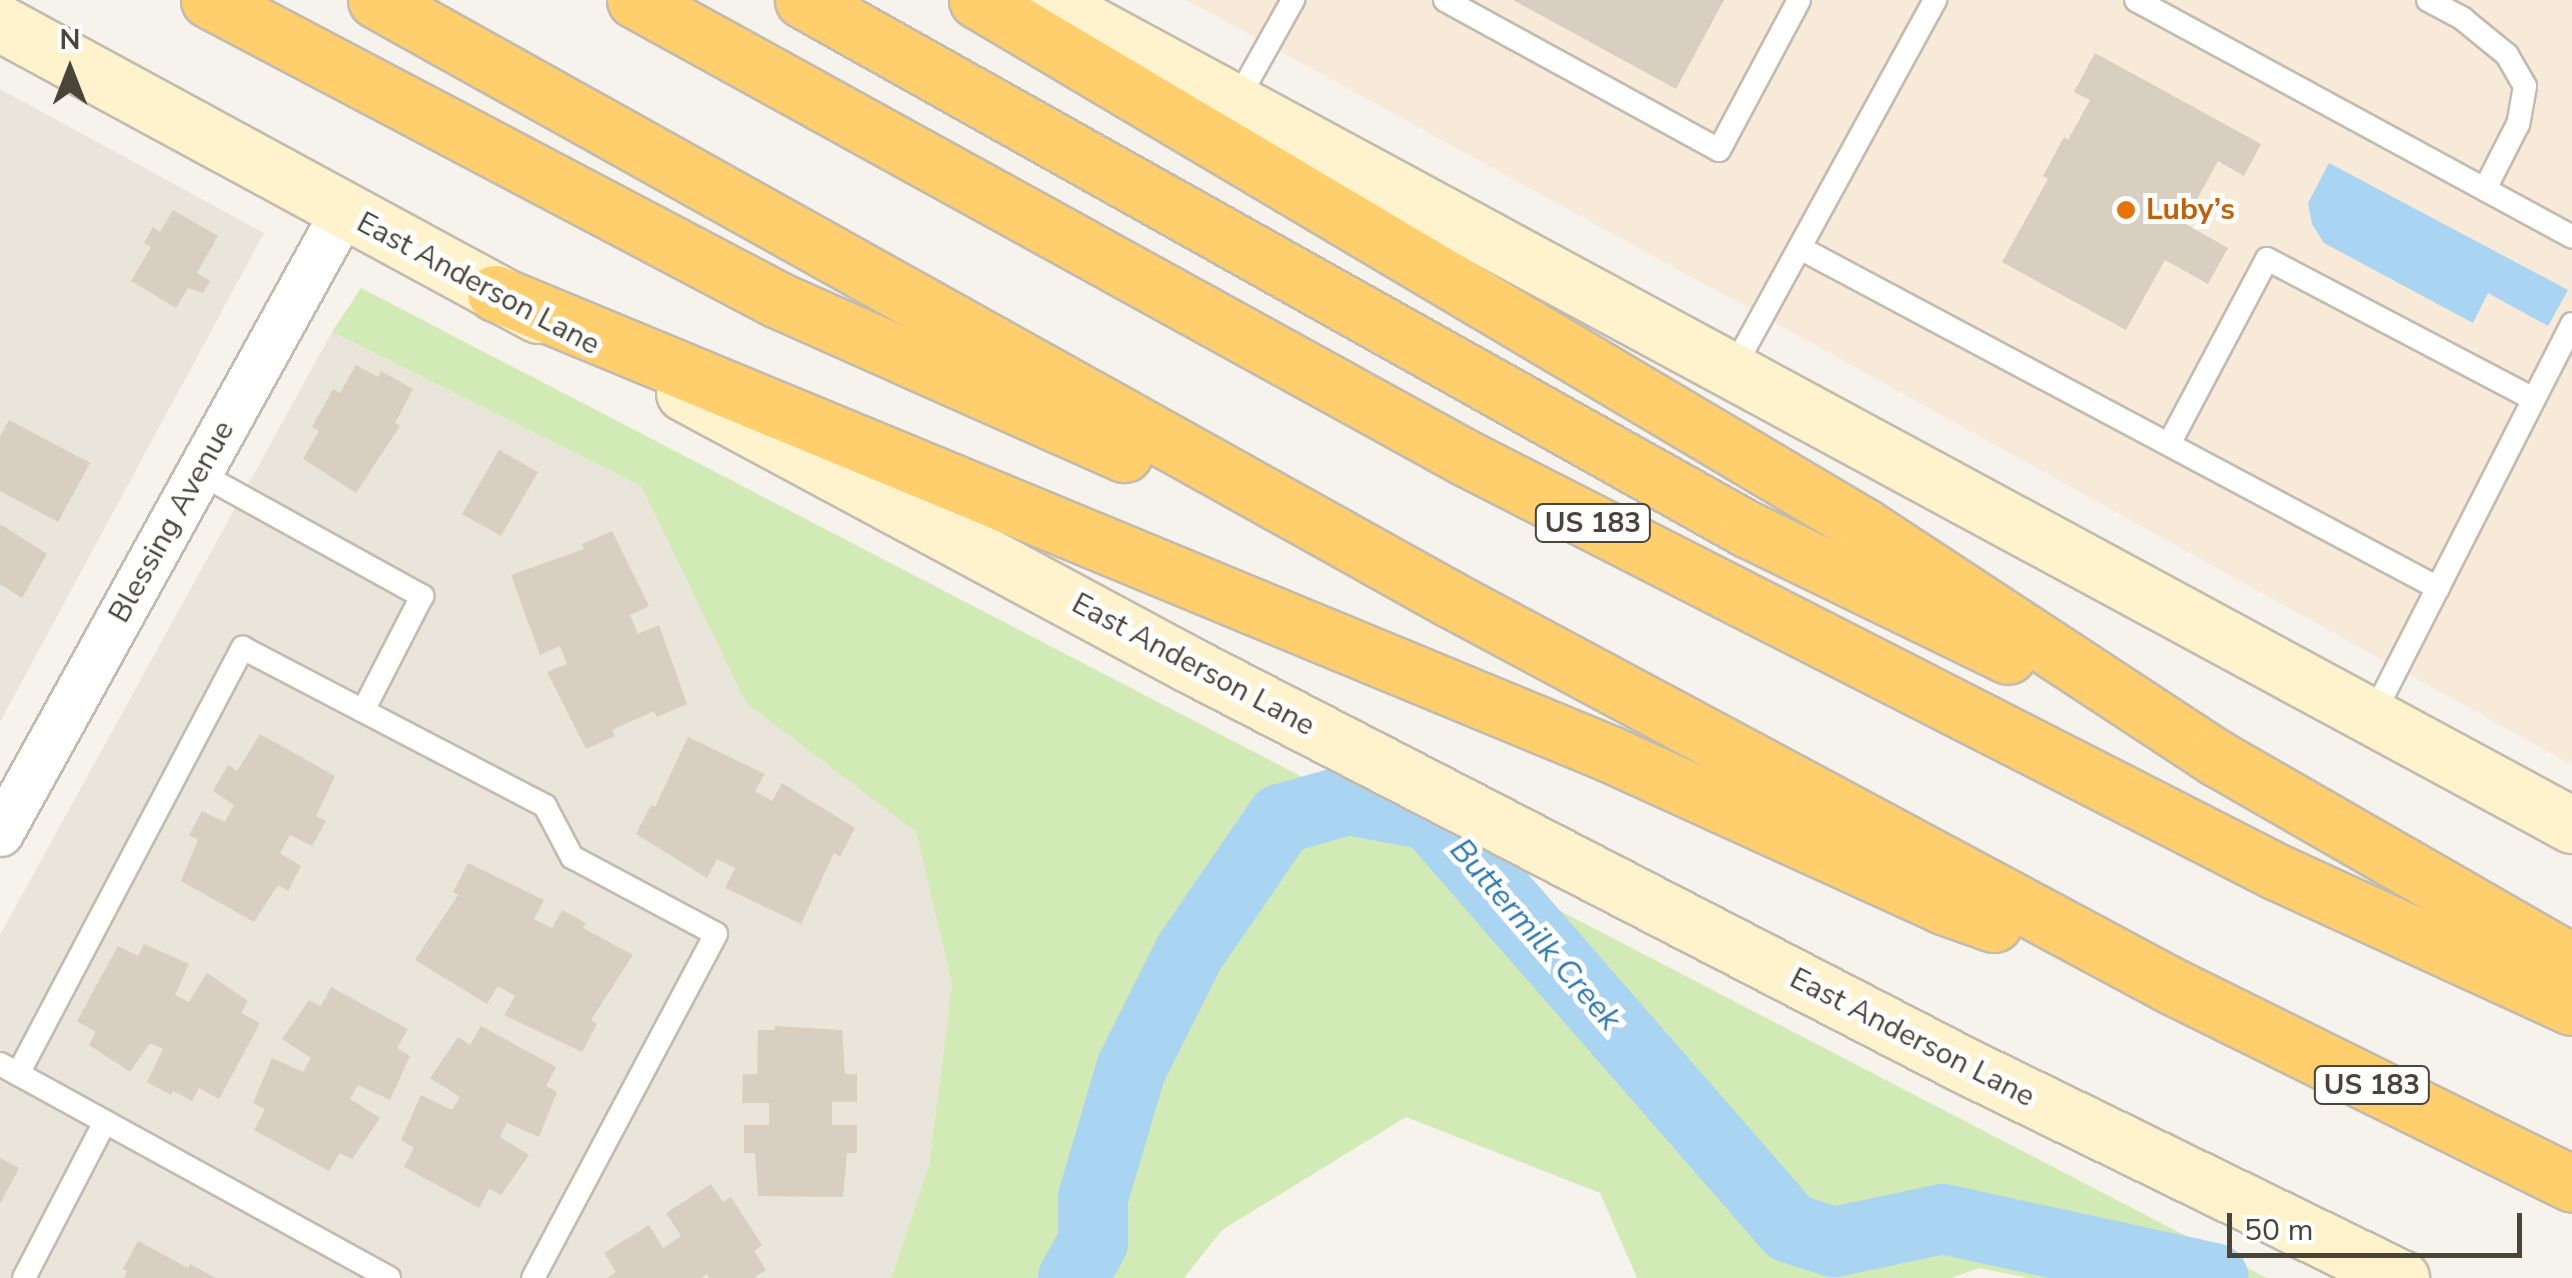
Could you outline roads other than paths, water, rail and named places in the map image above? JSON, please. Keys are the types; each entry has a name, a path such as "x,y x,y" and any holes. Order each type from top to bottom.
{"highway":[{"path":"209,0 778,300 1450,599"},
{"name":"US 183","path":"376,0 1450,599 2172,986 2572,1184"},
{"name":"US 183","path":"635,0 1466,458 2278,872 2572,1007"},
{"path":"803,0 1747,529 2218,758"},
{"path":"977,0 1865,527 2218,758 2572,962"},
{"path":"495,292 1610,754 1943,906 2172,986"}],"main road":[{"path":"1046,0 2572,826"},
{"name":"East Anderson Lane","path":"0,23 343,212 1190,665 1968,1068 2401,1278"}],"street":[{"name":"Blessing Avenue","path":"0,833 343,212"}],"lane":[{"path":"1236,103 1293,0"},
{"path":"1444,0 1719,150 1799,0"},
{"path":"1732,372 1935,0"},
{"path":"2136,0 2572,236"},
{"path":"2428,0 2463,19 2506,55 2525,86 2518,124 2485,190"},
{"path":"1800,248 2438,588"},
{"path":"2169,444 2267,259 2534,399"},
{"path":"2372,717 2572,325"},
{"path":"199,473 422,596 364,710"},
{"path":"390,1278 9,1069 244,648 545,806 572,857 716,934 533,1278"},
{"path":"24,1278 105,1122"}],"water":[{"path":"2329,163 2568,290 2548,326 2488,293 2473,323 2324,243 2312,224 2308,203"}],"waterway":[{"name":"Buttermilk Creek","path":"1073,1278 1093,1242 1093,1198 1131,1069 1189,953 1281,819 1348,800 1430,815 1790,1228 1834,1242 1943,1219 2214,1278"},
{"path":"2197,1272 2205,1249"}],"place":[{"name":"Luby’s","path":"2126,210"}]}
